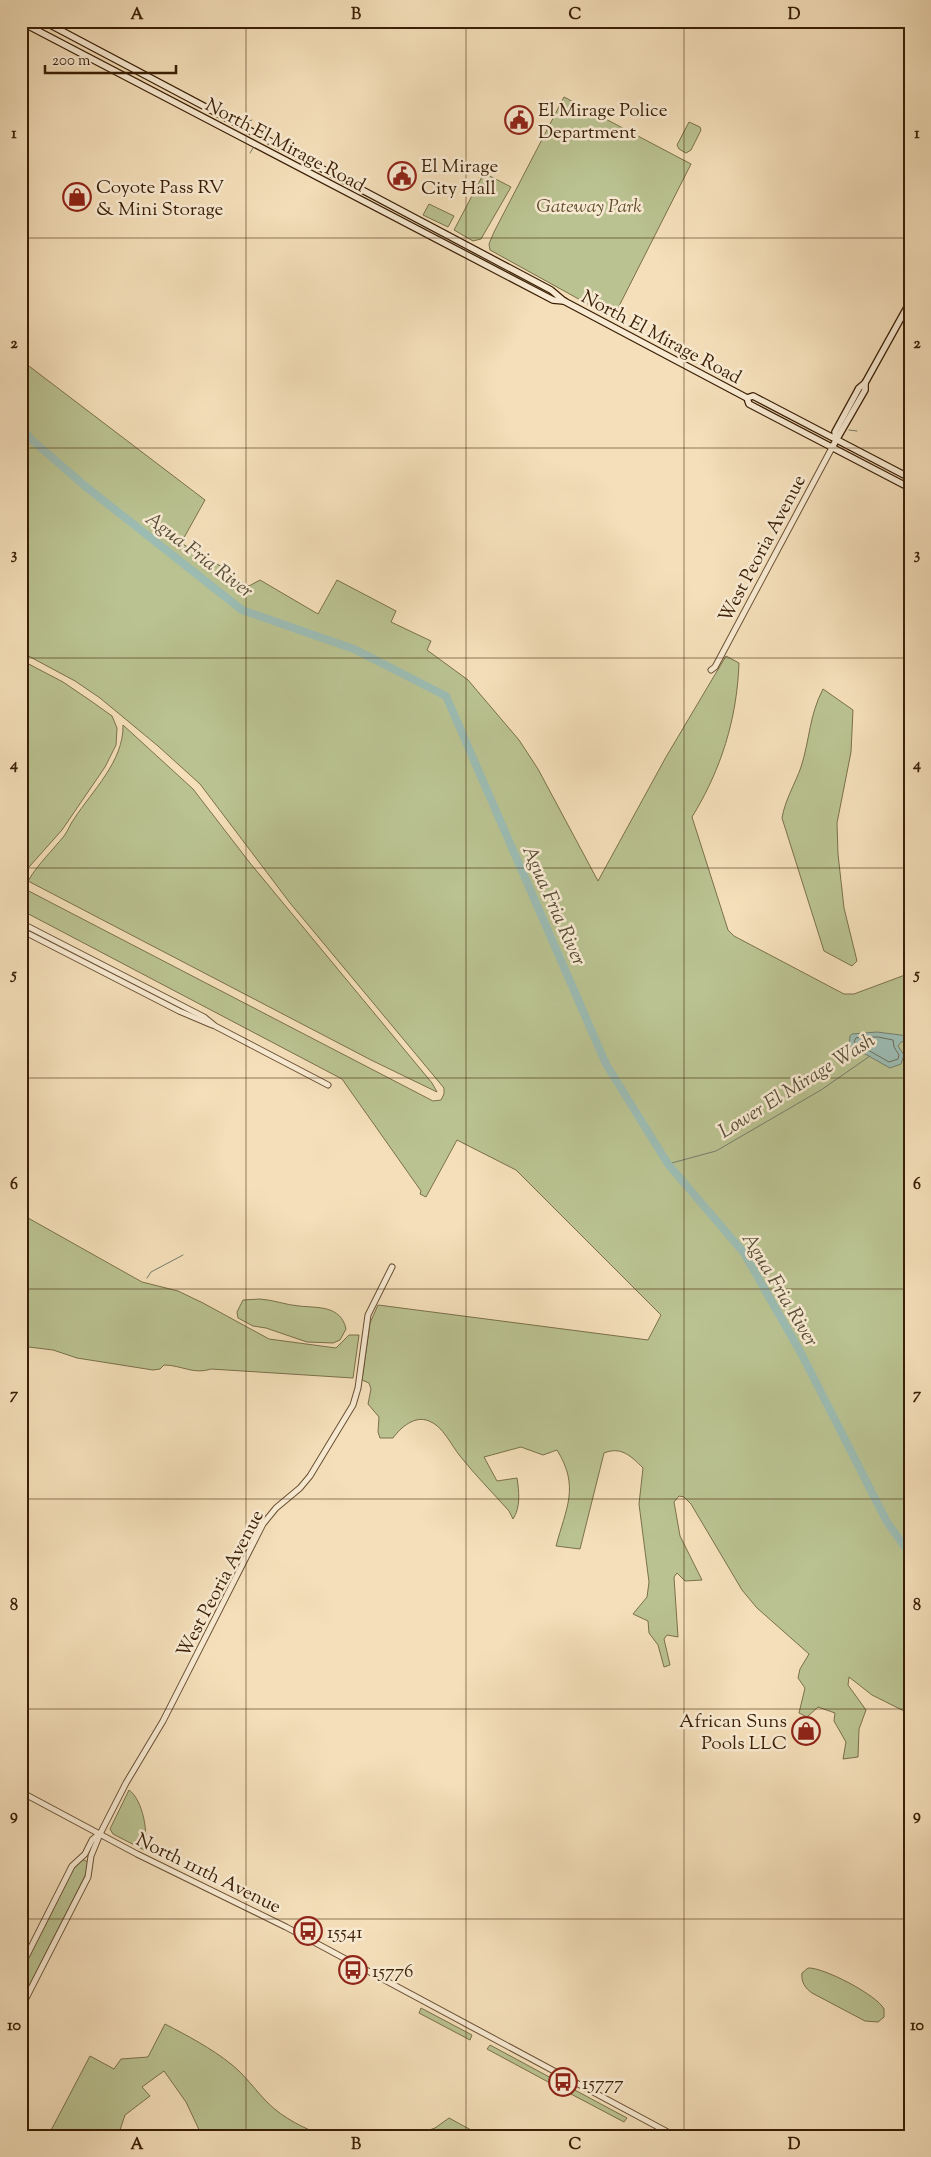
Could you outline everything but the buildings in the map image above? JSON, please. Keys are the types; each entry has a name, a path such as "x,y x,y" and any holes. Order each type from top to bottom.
{"main road":[{"name":"North El Mirage Road","path":"43,21 556,293 564,301 747,398 749,404 910,478"},
{"name":"North El Mirage Road","path":"21,22 553,300 564,301"},
{"path":"57,40 61,32"},
{"path":"155,92 159,83"},
{"path":"247,140 252,132"},
{"path":"553,300 556,293"},
{"name":"West Peoria Avenue","path":"834,443 865,390 865,382 910,302"},
{"name":"North El Mirage Road","path":"834,443 910,488"}],"street":[{"name":"West Peoria Avenue","path":"711,670 720,658 834,443"},
{"path":"21,923 204,1017 215,1026"},
{"path":"21,930 179,1011 215,1026 328,1085"},
{"name":"West Peoria Avenue","path":"21,2008 88,1877 92,1856 100,1834 126,1783 161,1725 263,1524 276,1508 300,1488 310,1476 353,1405 358,1388 368,1315 392,1268"},
{"name":"North 111th Avenue","path":"21,1792 295,1932 675,2136"},
{"name":"West Peoria Avenue","path":"21,1968 72,1866 85,1854 92,1840 100,1834"}],"green space":[{"name":"Gateway Park","path":"564,97 691,164 613,318 490,250 489,244 494,232"},
{"path":"689,122 700,127 701,130 691,150 686,153 679,149 677,145"},
{"name":"Gateway Park","path":"484,173 511,187 481,239 473,241 454,230"},
{"path":"429,204 454,216 448,227 423,215"},
{"path":"21,360 205,500 181,543 229,571 227,574 249,586 260,580 318,614 337,580 396,611 391,622 431,641 427,650 468,680 519,740 538,769 598,881 666,757 726,656 739,663 735,704 726,743 711,781 692,817 728,930 734,936 844,994 854,994 905,975 910,987 910,1714 872,1695 849,1677 848,1685 866,1710 859,1729 858,1757 843,1759 846,1742 834,1721 835,1713 818,1707 807,1717 799,1713 805,1688 798,1678 800,1669 809,1654 757,1608 742,1590 691,1504 684,1497 679,1496 674,1502 680,1536 702,1580 685,1581 677,1573 674,1577 678,1637 667,1635 664,1639 670,1665 664,1667 658,1645 649,1633 648,1621 633,1614 647,1597 649,1582 639,1504 643,1468 630,1456 616,1451 604,1453 580,1549 556,1546 569,1498 568,1475 557,1450 543,1455 521,1447 484,1457 497,1481 517,1478 519,1494 516,1514 513,1519 509,1511 460,1456 443,1431 434,1423 424,1420 414,1421 404,1426 393,1438 380,1438 378,1432 379,1417 368,1404 371,1389 369,1383 362,1380 370,1323 378,1305 648,1340 661,1315 516,1170 457,1140 426,1197 420,1194 421,1191 342,1079 21,910 21,887 433,1101 441,1100 444,1094 444,1088 290,903 200,784 100,698 75,681 21,652"},
{"path":"21,660 63,682 91,701 112,716 117,728 116,745 105,767 62,830 21,876"},
{"path":"823,689 853,710 851,752 837,823 838,854 844,908 857,961 852,966 824,951 782,818 783,811 801,767 812,718"},
{"path":"123,725 193,789 250,863 432,1083 437,1092 371,1060 28,881 64,836 106,775 118,751"},
{"path":"21,1214 142,1282 178,1291 269,1339 336,1348 349,1335 359,1335 353,1378 211,1369 199,1371 170,1365 164,1365 160,1369 153,1370 77,1358 53,1350 21,1346"},
{"path":"260,1299 327,1309 339,1316 346,1329 340,1340 333,1343 307,1342 266,1328 253,1326 238,1318 237,1312 243,1300"},
{"path":"129,1790 138,1801 144,1818 146,1835 144,1850 113,1834 110,1829"},
{"path":"82,1859 88,1862 87,1872 21,2002 21,1972 75,1866"},
{"path":"808,1968 825,1972 861,1990 879,2003 884,2009 884,2017 878,2022 865,2021 812,1993 805,1987 802,1979 802,1973"},
{"path":"421,2008 472,2035 470,2040 419,2013"},
{"path":"165,2024 207,2047 231,2064 280,2114 325,2136 202,2136 186,2102 164,2071 142,2087 150,2096 125,2115 118,2136 48,2136 90,2056 114,2069 121,2059 148,2057"},
{"path":"490,2045 566,2086 563,2090 487,2049"},
{"path":"571,2088 627,2118 624,2122 569,2093"},
{"path":"449,2118 482,2136 413,2136 435,2128"}],"water":[{"path":"877,1032 908,1036 907,1041 901,1042 898,1046 904,1055 901,1064 890,1068 849,1045 852,1034"}],"waterway":[{"path":"247,122 252,120"},
{"path":"250,153 253,148"},
{"name":"Agua Fria River","path":"21,427 33,441 85,486 242,610 354,649 446,696 606,1064 668,1164 744,1253 801,1353 887,1522 910,1554"},
{"path":"849,430 857,431"},
{"name":"Lower El Mirage Wash","path":"668,1164 716,1151 821,1090 870,1056"},
{"path":"21,1189 28,1177"},
{"path":"147,1278 151,1272 183,1255"}],"place":[{"name":"El Mirage Police Department","path":"519,120"},
{"name":"El Mirage City Hall","path":"402,176"},
{"name":"Coyote Pass RV & Mini Storage","path":"77,197"},
{"name":"African Suns Pools LLC","path":"806,1731"},
{"name":"15541","path":"308,1931"},
{"name":"15776","path":"353,1970"},
{"name":"15777","path":"563,2082"}]}
